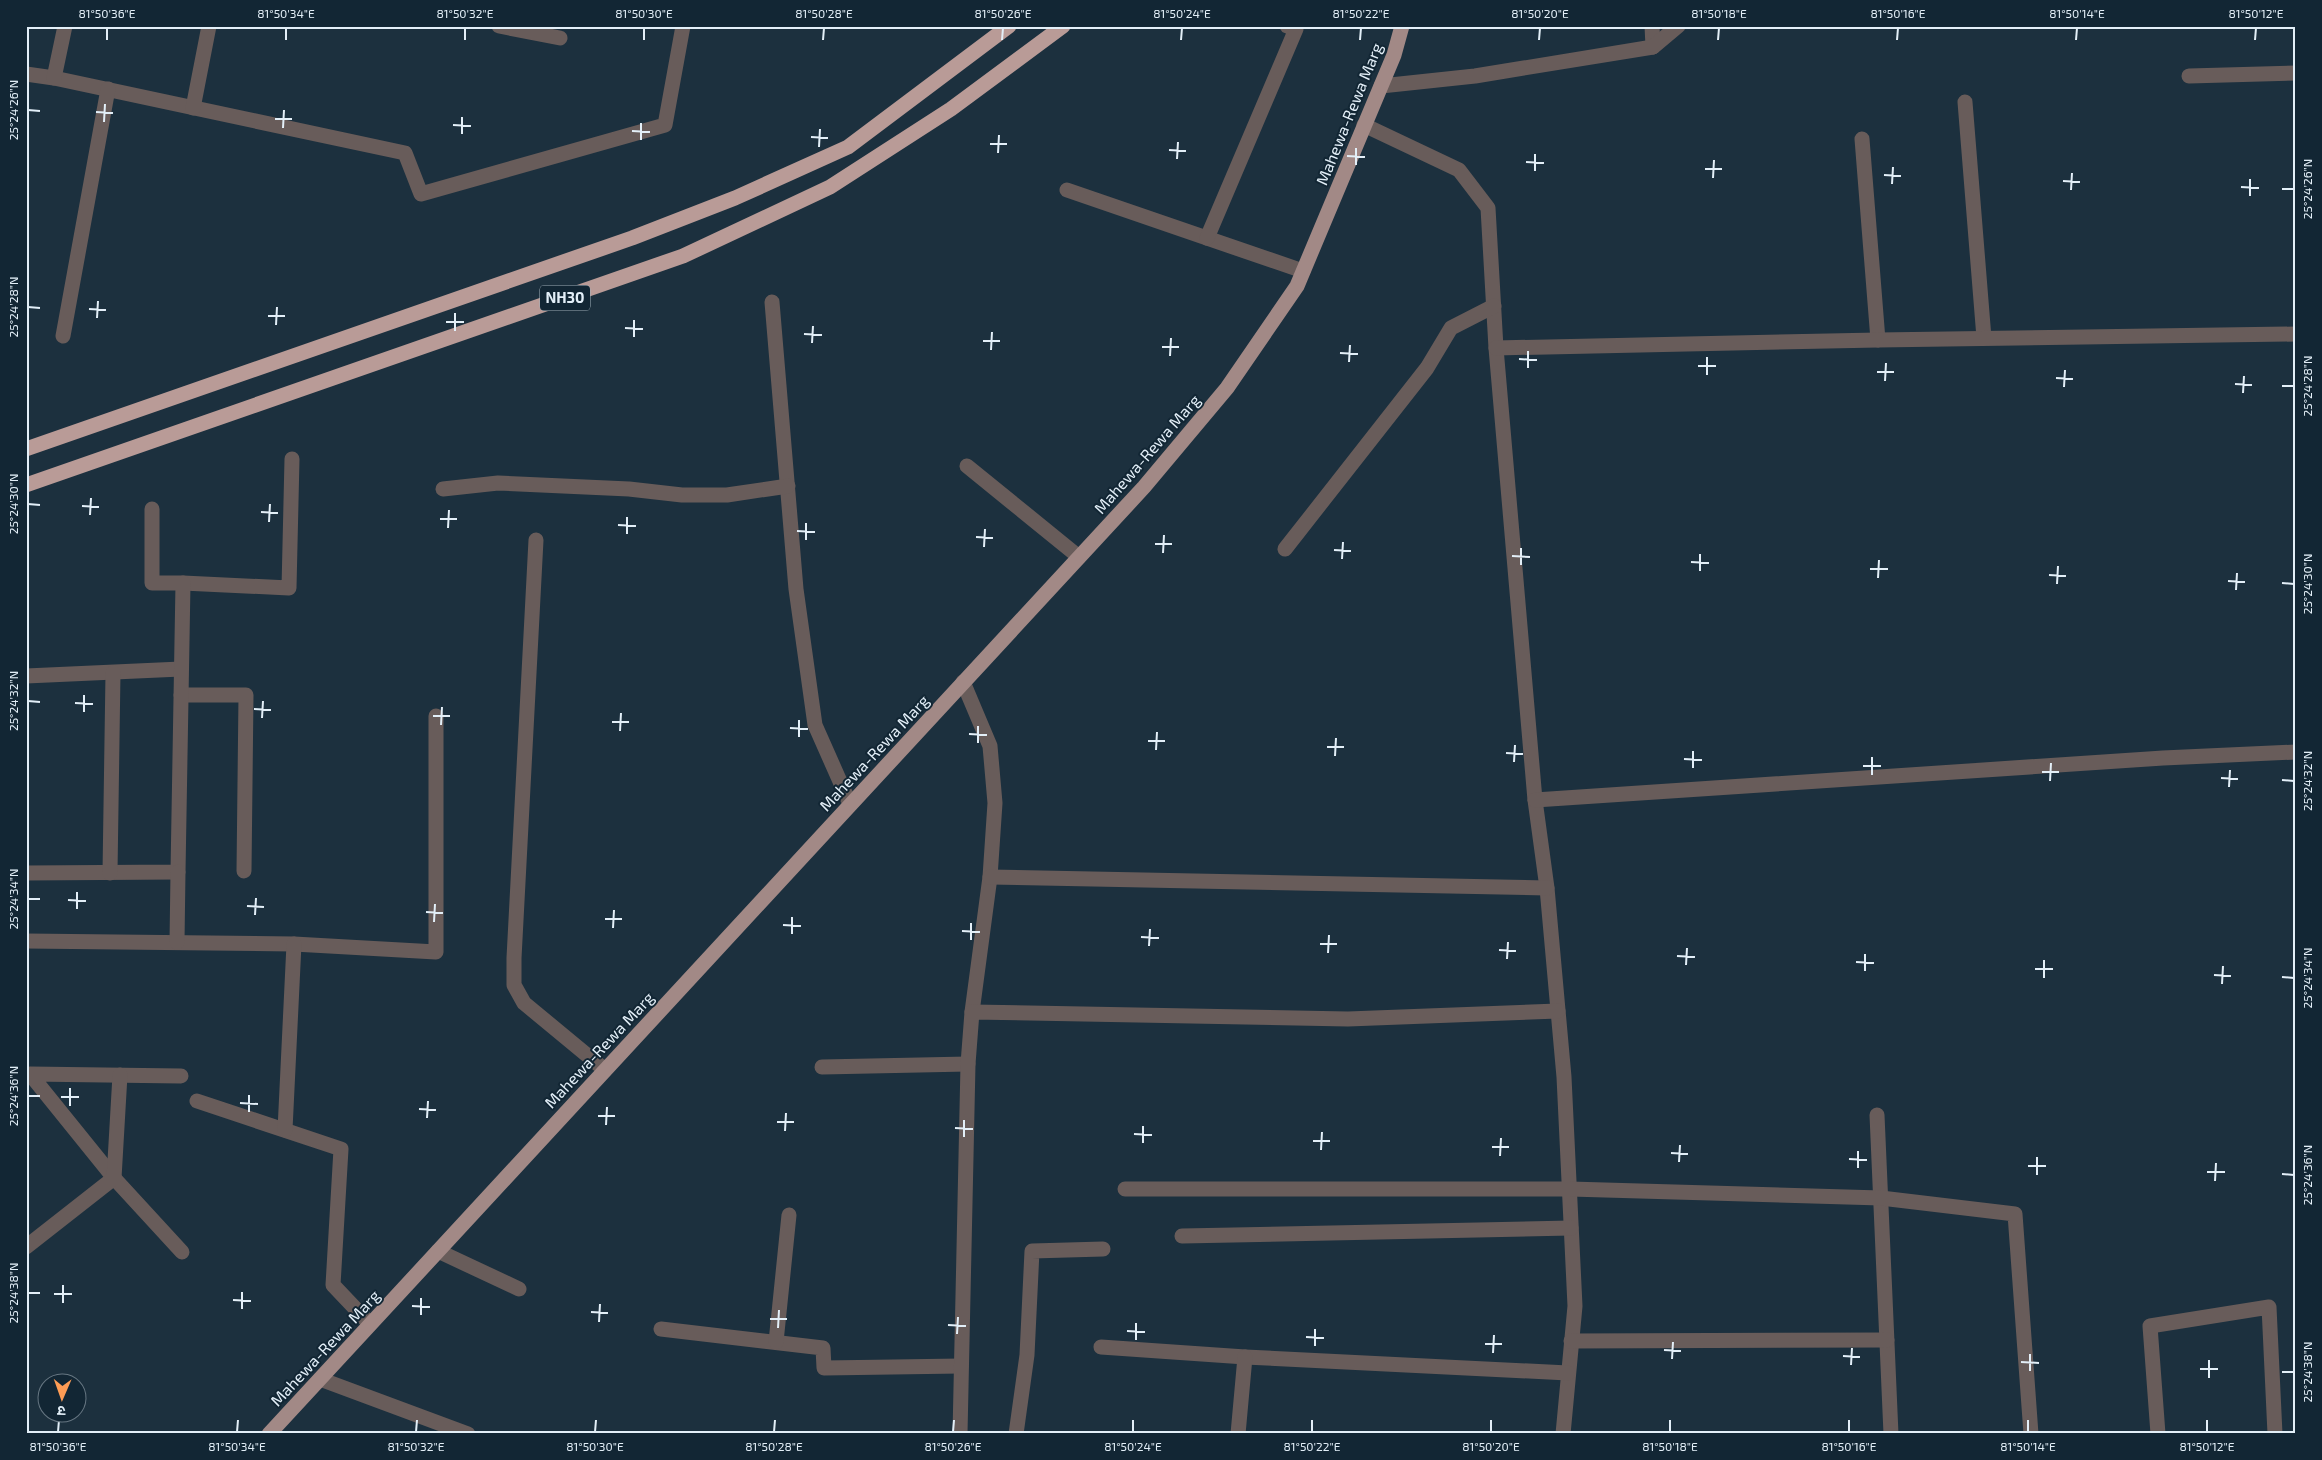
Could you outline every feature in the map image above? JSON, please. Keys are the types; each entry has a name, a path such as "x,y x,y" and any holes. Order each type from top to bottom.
{"highway":[{"name":"NH30","path":"26,450 632,238 735,198 848,147 1009,26"},
{"name":"NH30","path":"26,485 684,256 830,187 951,109 1063,26"}],"main road":[{"name":"Mahewa-Rewa Marg","path":"269,1434 1144,487 1227,388 1297,286 1394,55 1402,26"}],"street":[{"path":"54,78 65,26"},
{"path":"193,108 209,26"},
{"path":"499,26 560,38"},
{"path":"26,74 108,89 405,153 421,194 665,125 683,26"},
{"path":"1207,238 1296,29 1287,26"},
{"path":"1652,26 1653,47"},
{"path":"1381,86 1475,76 1653,47 1678,26"},
{"path":"2189,76 2296,73"},
{"path":"63,336 108,89"},
{"path":"1965,102 1984,338"},
{"path":"1364,126 1459,170 1488,208 1496,348 1535,800 1547,888 1564,1077 1574,1306 1563,1434"},
{"path":"1862,139 1878,340"},
{"path":"1067,190 1303,271"},
{"path":"772,302 796,588 815,725 850,804"},
{"path":"1285,549 1426,368 1451,328 1494,306"},
{"path":"1496,348 2296,334"},
{"path":"152,509 152,583 289,588 292,459"},
{"path":"967,466 1079,556"},
{"path":"443,488 498,483 629,489 682,495 727,495 788,486"},
{"path":"536,540 514,985 524,1003 605,1070"},
{"path":"177,942 183,583"},
{"path":"26,676 182,669"},
{"path":"110,872 113,672"},
{"path":"960,1434 968,1064 972,1012 990,877 995,803 990,746 964,682"},
{"path":"181,695 246,695 244,871"},
{"path":"26,941 294,944 436,952 436,716"},
{"path":"1535,800 2143,760 2296,752"},
{"path":"26,873 178,872"},
{"path":"990,877 1547,888"},
{"path":"285,1130 294,944"},
{"path":"972,1012 1348,1019 1558,1012"},
{"path":"822,1067 968,1064"},
{"path":"28,1074 181,1076"},
{"path":"28,1074 114,1178 182,1252"},
{"path":"26,1247 114,1178 120,1075"},
{"path":"197,1101 341,1148 333,1285 370,1324"},
{"path":"1877,1115 1891,1434"},
{"path":"1125,1189 1570,1189 1881,1198 2015,1214 2031,1434"},
{"path":"776,1342 790,1215"},
{"path":"1182,1236 1572,1228"},
{"path":"1016,1434 1027,1355 1032,1251 1103,1249"},
{"path":"438,1251 519,1289"},
{"path":"2158,1434 2150,1326 2269,1307 2275,1434"},
{"path":"662,1329 822,1348 824,1368 962,1366"},
{"path":"1571,1341 1887,1340"},
{"path":"1101,1347 1245,1357 1568,1373"},
{"path":"1238,1434 1245,1357"},
{"path":"320,1379 468,1434"}]}
